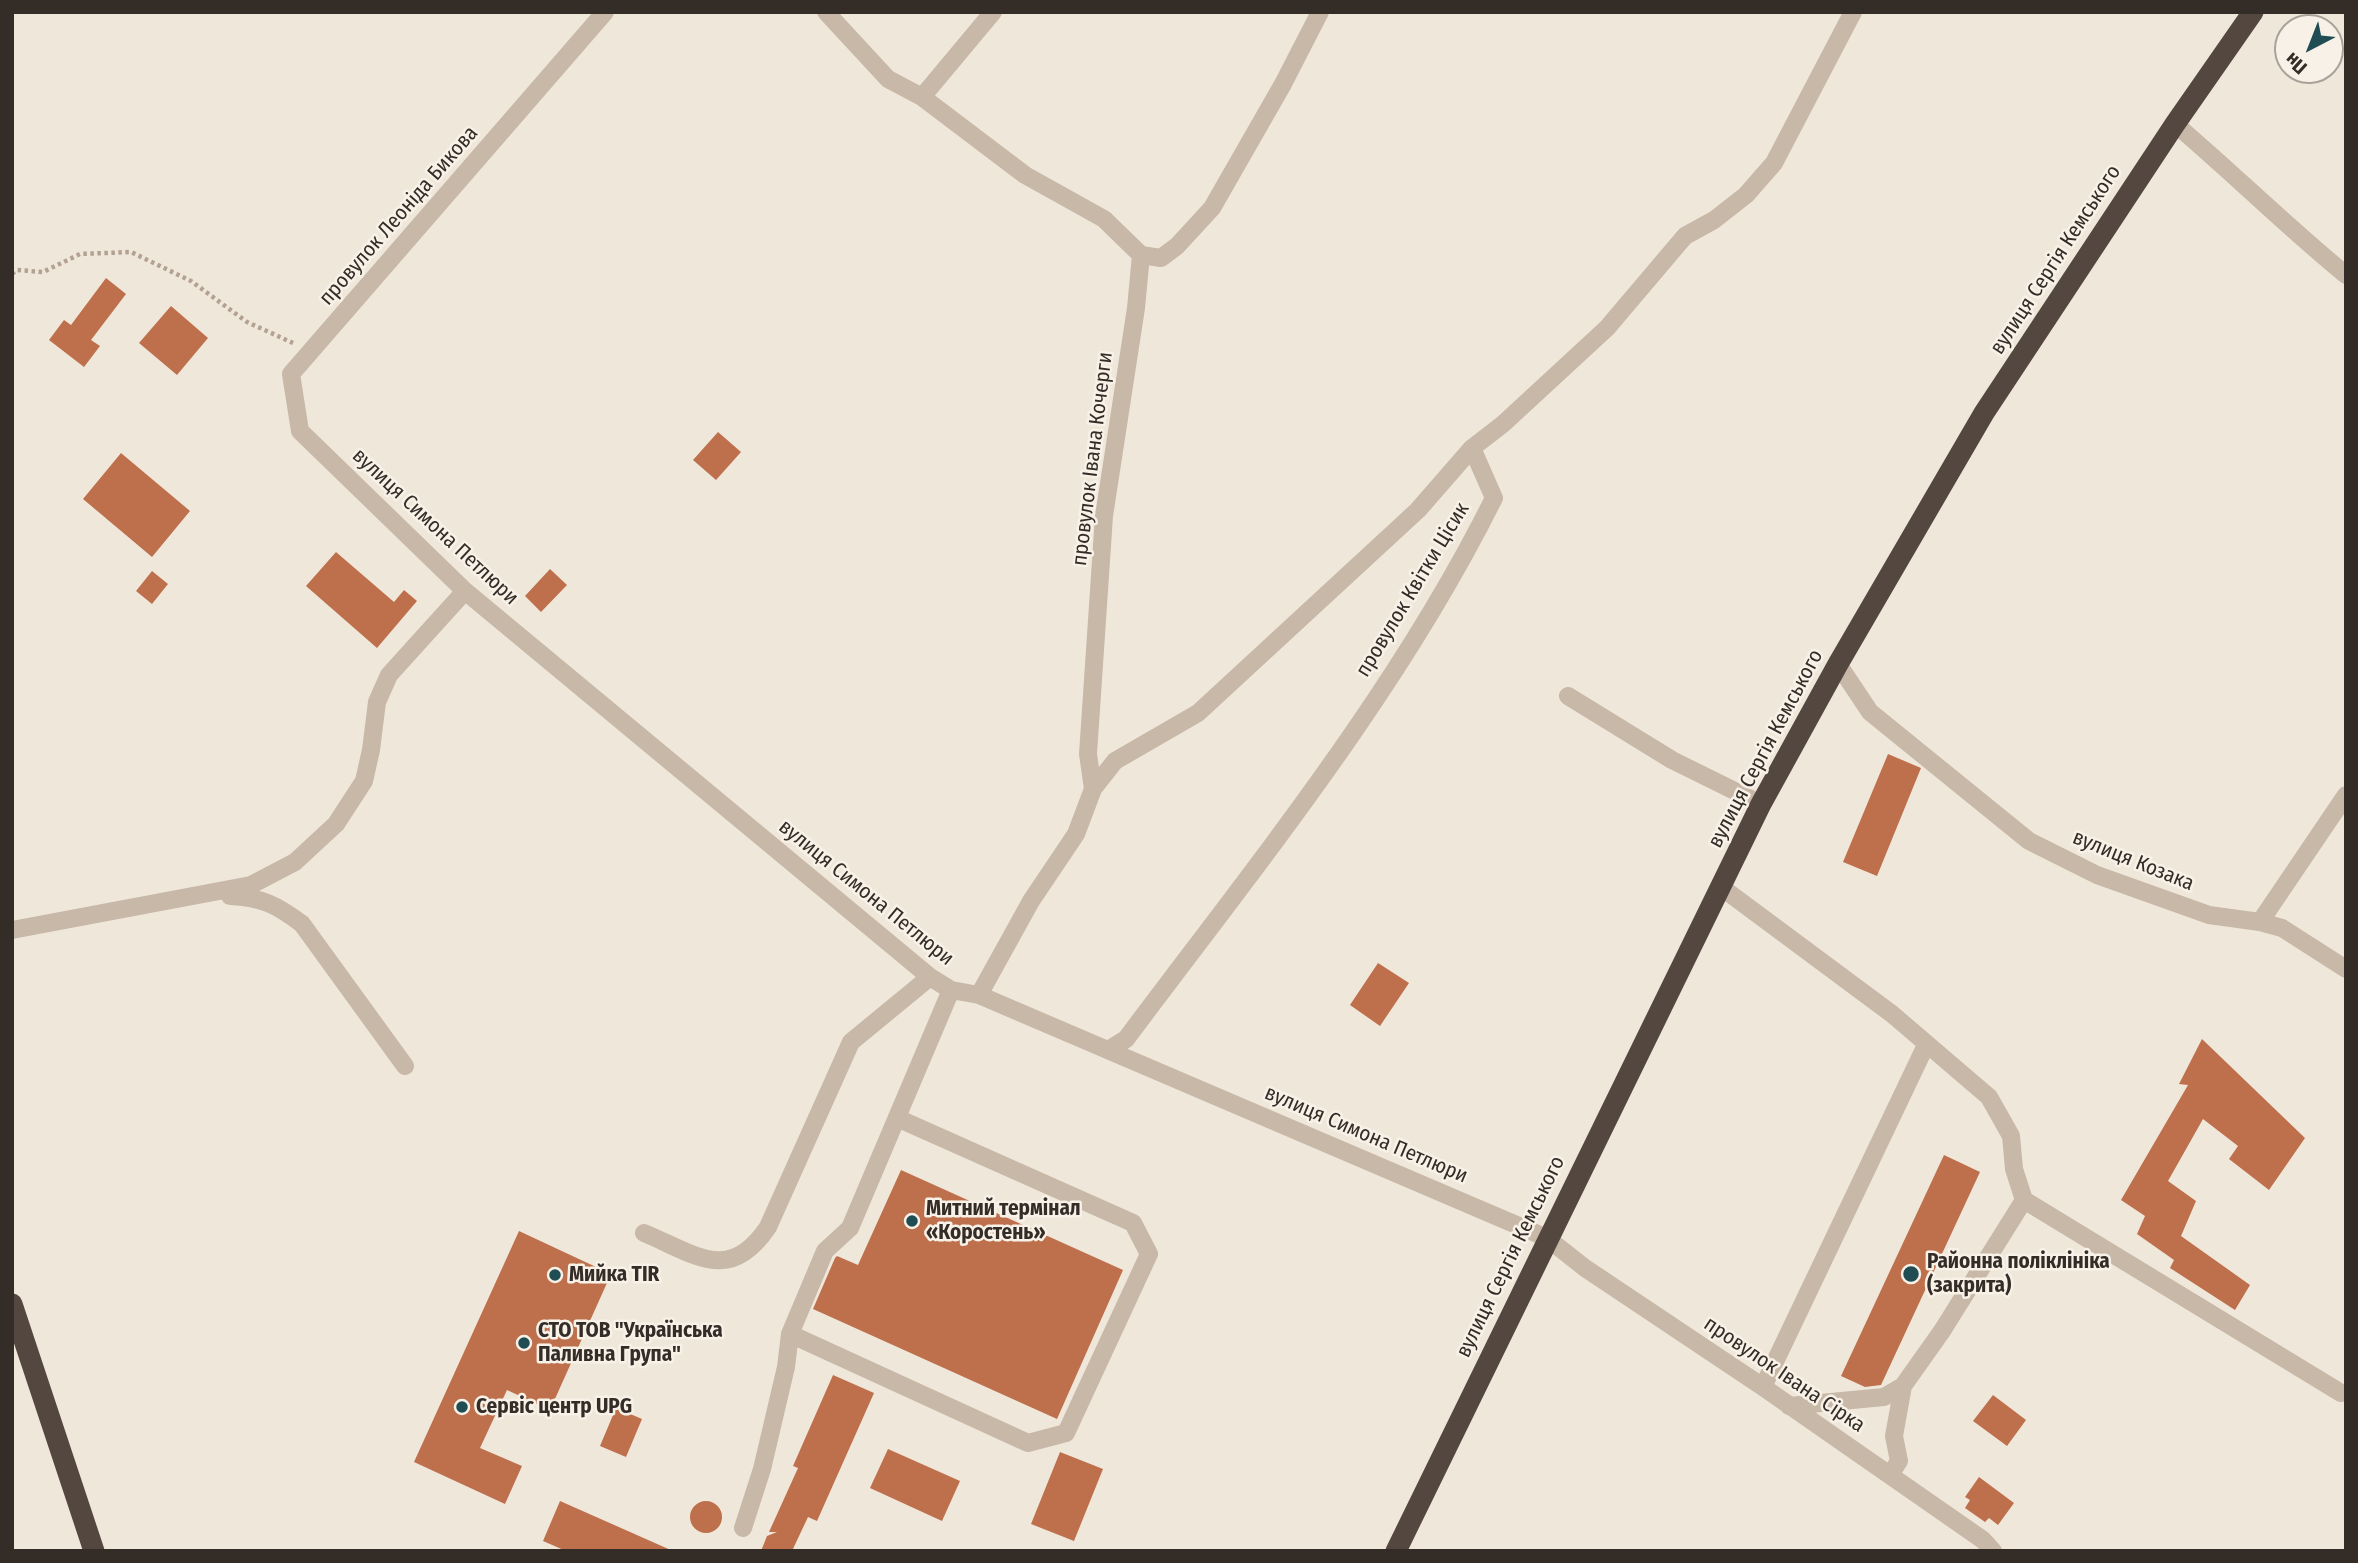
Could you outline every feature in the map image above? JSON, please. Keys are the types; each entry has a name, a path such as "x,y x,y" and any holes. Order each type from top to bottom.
{"highway":[{"name":"вулиця Сергія Кемського","path":"1396,1551 1761,804 1838,664 1984,413 2175,124 2253,12"},
{"path":"12,1304 94,1551"}],"street":[{"name":"провулок Леоніда Бикова","path":"329,460 300,432 291,374 605,12"},
{"path":"826,12 888,79 922,97 1024,175 1104,219 1141,256 1161,258 1177,246 1212,208 1283,84 1320,12"},
{"path":"922,97 993,12"},
{"path":"1093,789 1115,761 1198,713 1418,510 1472,448 1503,424 1607,328 1685,236 1714,220 1746,195 1774,163 1853,12"},
{"path":"2175,124 2298,236 2346,275"},
{"name":"провулок Івана Кочерги","path":"979,995 1031,901 1076,834 1093,789 1088,754 1104,516 1136,308 1141,256"},
{"name":"провулок Квітки Цісик","path":"1110,1049 1126,1039 1318,782 1407,650 1466,554 1494,498 1472,448"},
{"name":"вулиця Симона Петлюри","path":"329,460 465,591 930,977 951,990 979,995 1110,1049 1547,1238"},
{"path":"12,930 251,884 295,862 336,824 364,782 377,702 389,675 465,591"},
{"name":"вулиця Козака","path":"1838,664 1870,712 2029,841 2097,875 2197,911 2282,928 2346,969"},
{"path":"1568,696 1672,760 1761,804"},
{"path":"2260,922 2346,795"},
{"path":"1721,887 1892,1014 1989,1097 2011,1136 2014,1169 2024,1199 2341,1393"},
{"path":"191,895 251,897 278,906 302,923 405,1066"},
{"path":"644,1233 713,1262 738,1258 758,1242 768,1227 851,1042 930,977"},
{"path":"743,1528 765,1456 786,1367 790,1334 825,1251 850,1228 951,990"},
{"path":"1763,1387 1926,1045"},
{"path":"790,1334 1028,1443 1066,1433 1149,1254 1133,1223 897,1118"},
{"path":"1789,1406 1884,1397 1903,1386 1942,1331 2024,1199"},
{"name":"провулок Івана Сірка","path":"1547,1238 1585,1268 1763,1387 1983,1540 1993,1551"},
{"path":"1890,1475 1899,1461 1894,1436 1903,1386"}],"path":[{"path":"12,274 17,270 43,272 80,254 131,252 191,281 247,322 311,351"}],"building":[{"path":"106,278 126,294 91,340 100,346 84,367 49,340 64,320 71,325"},
{"path":"171,306 208,338 177,375 139,343"},
{"path":"718,432 741,452 716,480 693,460"},
{"path":"121,453 190,511 152,557 83,499"},
{"path":"336,552 394,602 404,590 417,601 377,648 306,586"},
{"path":"550,569 567,585 541,612 525,596"},
{"path":"152,571 168,584 152,604 136,591"},
{"path":"1888,754 1921,768 1877,876 1843,862"},
{"path":"1378,963 1409,983 1380,1026 1350,1005"},
{"path":"2202,1039 2305,1138 2269,1190 2229,1159 2238,1146 2203,1119 2168,1181 2196,1201 2181,1236 2250,1285 2235,1310 2170,1268 2174,1260 2137,1234 2145,1216 2121,1200 2188,1085 2179,1084"},
{"name":"Районна поліклініка (закрита)","path":"1944,1155 1980,1172 1881,1385 1865,1387 1841,1376"},
{"path":"901,1170 1123,1270 1057,1419 813,1309 837,1256 858,1265"},
{"path":"519,1231 611,1274 550,1410 507,1390 480,1448 522,1466 505,1504 414,1462"},
{"path":"833,1375 874,1393 817,1521 808,1517 792,1551 761,1551 767,1536 777,1532 769,1532 798,1468 793,1466"},
{"path":"1993,1395 2026,1420 2007,1446 1973,1421"},
{"path":"616,1408 642,1419 626,1457 600,1446"},
{"path":"888,1449 960,1481 942,1521 870,1488"},
{"path":"1060,1452 1103,1469 1074,1541 1031,1524"},
{"path":"1979,1477 2014,1503 1998,1525 1989,1518 1985,1522 1965,1508 1970,1500 1965,1497"},
{"path":"560,1501 673,1551 566,1551 543,1541"},
{"path":"706,1501 717,1506 722,1517 717,1528 706,1533 695,1528 690,1517 695,1506"}],"place":[{"name":"Митний термінал «Коростень»","path":"912,1221"},
{"name":"Районна поліклініка (закрита)","path":"1911,1274"},
{"name":"Мийка TIR","path":"555,1275"},
{"name":"СТО ТОВ \"Українська Паливна Група\"","path":"524,1343"},
{"name":"Сервіс центр UPG","path":"462,1407"}]}
